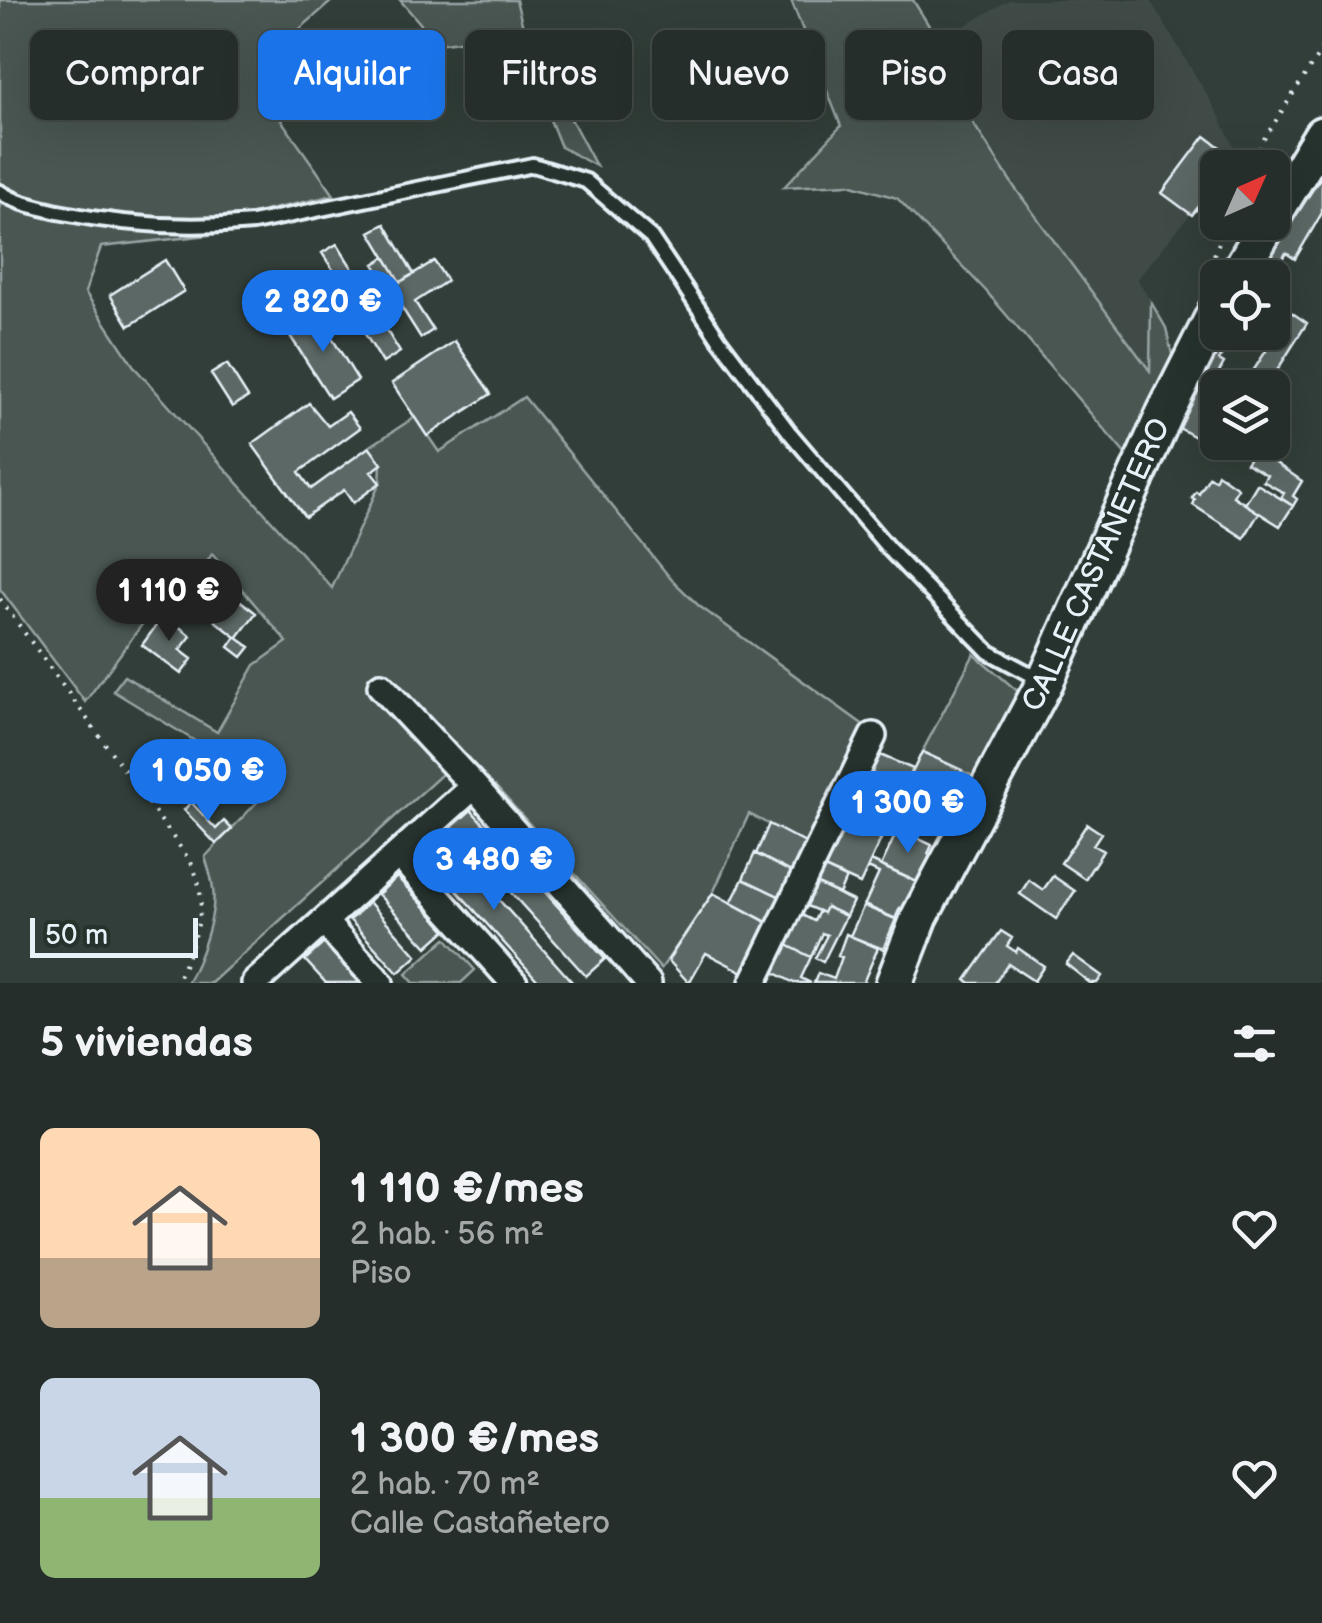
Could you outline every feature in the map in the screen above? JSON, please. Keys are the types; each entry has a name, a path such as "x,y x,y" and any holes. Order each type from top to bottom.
{"street":[{"path":"1290,188 1322,134"},
{"name":"CALLE CASTAÑETERO","path":"894,983 920,916 1045,682 1200,344"},
{"path":"381,686 474,786 641,980"},
{"path":"753,983 872,736"},
{"path":"255,983 474,786"},
{"path":"398,856 514,983"},
{"path":"324,922 380,983"}],"lane":[{"path":"0,192 25,205 98,220 211,227 253,224 533,165 586,182 650,237 719,339 790,433 889,549 990,652 1045,682"}],"path":[{"path":"1259,150 1322,49"},
{"path":"0,599 191,862 200,889 200,919 176,983"}],"shaded area":[{"path":"0,0 333,0 299,30 258,30 258,120 281,120 334,195 230,219 101,216 55,209 0,183"},
{"path":"400,0 516,0 524,30 465,30 465,40 445,43 445,30 426,30"},
{"path":"791,0 913,0 932,30 845,30 845,120 971,120 1015,188 1150,371 1151,302 1166,328 1173,359 1126,455 986,291 897,198 849,184 784,187 841,126 825,86 825,30 803,30"},
{"path":"1009,0 1150,0 1218,113 1236,150 1200,150 1200,203 1137,279 1151,302 1152,373 1015,188 971,120 982,120 982,30 958,30"},
{"path":"550,120 571,120 596,166 561,147"},
{"path":"0,199 30,213 101,227 236,232 101,247 85,292 135,368 332,588 380,483 381,464 369,447 415,417 439,452 524,397 671,579 699,606 865,726 809,845 749,814 713,893 661,969 495,786 491,787 462,756 211,983 187,983 202,950 214,899 205,857 259,800 253,781 113,691 124,676 217,732 255,665 287,642 212,554 191,586 177,577 85,702 0,589"},
{"path":"974,654 1021,694 975,777 922,752"},
{"path":"446,938 475,970 461,983 414,983 406,974"}],"building":[{"path":"1205,136 1224,150 1200,150 1200,205 1192,215 1162,193"},
{"path":"1320,178 1322,213 1295,259 1286,253 1281,260 1268,260 1280,240 1290,240 1290,225"},
{"path":"385,224 414,274 400,282 370,232"},
{"path":"337,244 364,287 369,283 375,293 370,297 383,312 377,315 400,352 383,363 342,297 348,293 322,253"},
{"path":"385,257 400,282 434,261 447,281 415,302 433,330 421,338 374,264"},
{"path":"165,260 184,291 129,326 110,295"},
{"path":"316,312 358,380 330,398 287,331"},
{"path":"1290,314 1307,323 1290,350"},
{"path":"455,341 491,394 427,436 392,383"},
{"path":"1211,350 1224,350 1219,360 1224,363 1220,370 1203,370"},
{"path":"1267,350 1290,350 1277,370 1254,370"},
{"path":"227,364 248,397 232,407 211,374"},
{"path":"1200,376 1200,439 1179,428"},
{"path":"309,403 328,426 348,412 360,428 299,472 311,489 369,447 382,464 371,472 380,483 353,503 344,490 305,517 252,444"},
{"path":"1274,462 1302,481 1293,496 1297,499 1293,506 1281,498 1284,493 1263,481 1267,475 1246,463"},
{"path":"1218,474 1238,488 1233,496 1259,513 1244,538 1193,505 1196,492 1199,494 1209,477 1215,480"},
{"path":"1257,484 1293,506 1280,526 1245,504"},
{"path":"229,592 256,613 237,638 250,647 242,657 229,647 236,637 210,617"},
{"path":"164,615 191,636 180,650 192,659 181,674 142,645"},
{"path":"873,752 913,769 881,839 850,824 874,774 865,770"},
{"path":"922,752 962,770 956,783 962,786 957,797 950,794 944,806 905,788"},
{"path":"905,788 933,801 916,838 888,825"},
{"path":"191,802 216,829 224,821 232,829 216,844 184,810"},
{"path":"471,810 605,959 586,976 452,827"},
{"path":"842,820 881,839 860,884 820,866"},
{"path":"769,824 809,845 795,874 756,854"},
{"path":"1087,824 1101,833 1093,845 1103,851 1085,879 1061,863"},
{"path":"898,829 932,845 919,883 881,866"},
{"path":"442,836 573,983 540,983 423,853"},
{"path":"755,853 795,874 783,898 743,879"},
{"path":"871,861 919,883 907,911 900,908 895,919 864,906 879,873 868,868"},
{"path":"820,866 846,878 839,894 813,882"},
{"path":"1053,876 1075,891 1056,919 1020,894 1029,880 1043,890"},
{"path":"397,877 446,930 427,947 378,894"},
{"path":"743,879 783,898 770,924 731,903"},
{"path":"813,882 853,901 846,916 826,907 823,913 802,904"},
{"path":"713,893 767,922 745,973 706,953 689,983 668,960"},
{"path":"369,902 417,956 398,973 350,920"},
{"path":"864,905 896,919 883,949 850,936"},
{"path":"826,907 846,916 823,962 815,958 827,935 822,933 811,957 783,943 798,913 814,921"},
{"path":"1001,931 1012,938 1007,946 1016,952 1018,948 1044,966 1034,981 1008,964 995,983 970,983 966,980"},
{"path":"846,934 878,948 863,983 814,983 818,973 834,979"},
{"path":"324,943 360,983 326,983 305,960"},
{"path":"783,943 811,957 801,978 811,983 794,983 770,970"},
{"path":"1073,955 1102,976 1097,983 1090,983 1066,964"}]}
